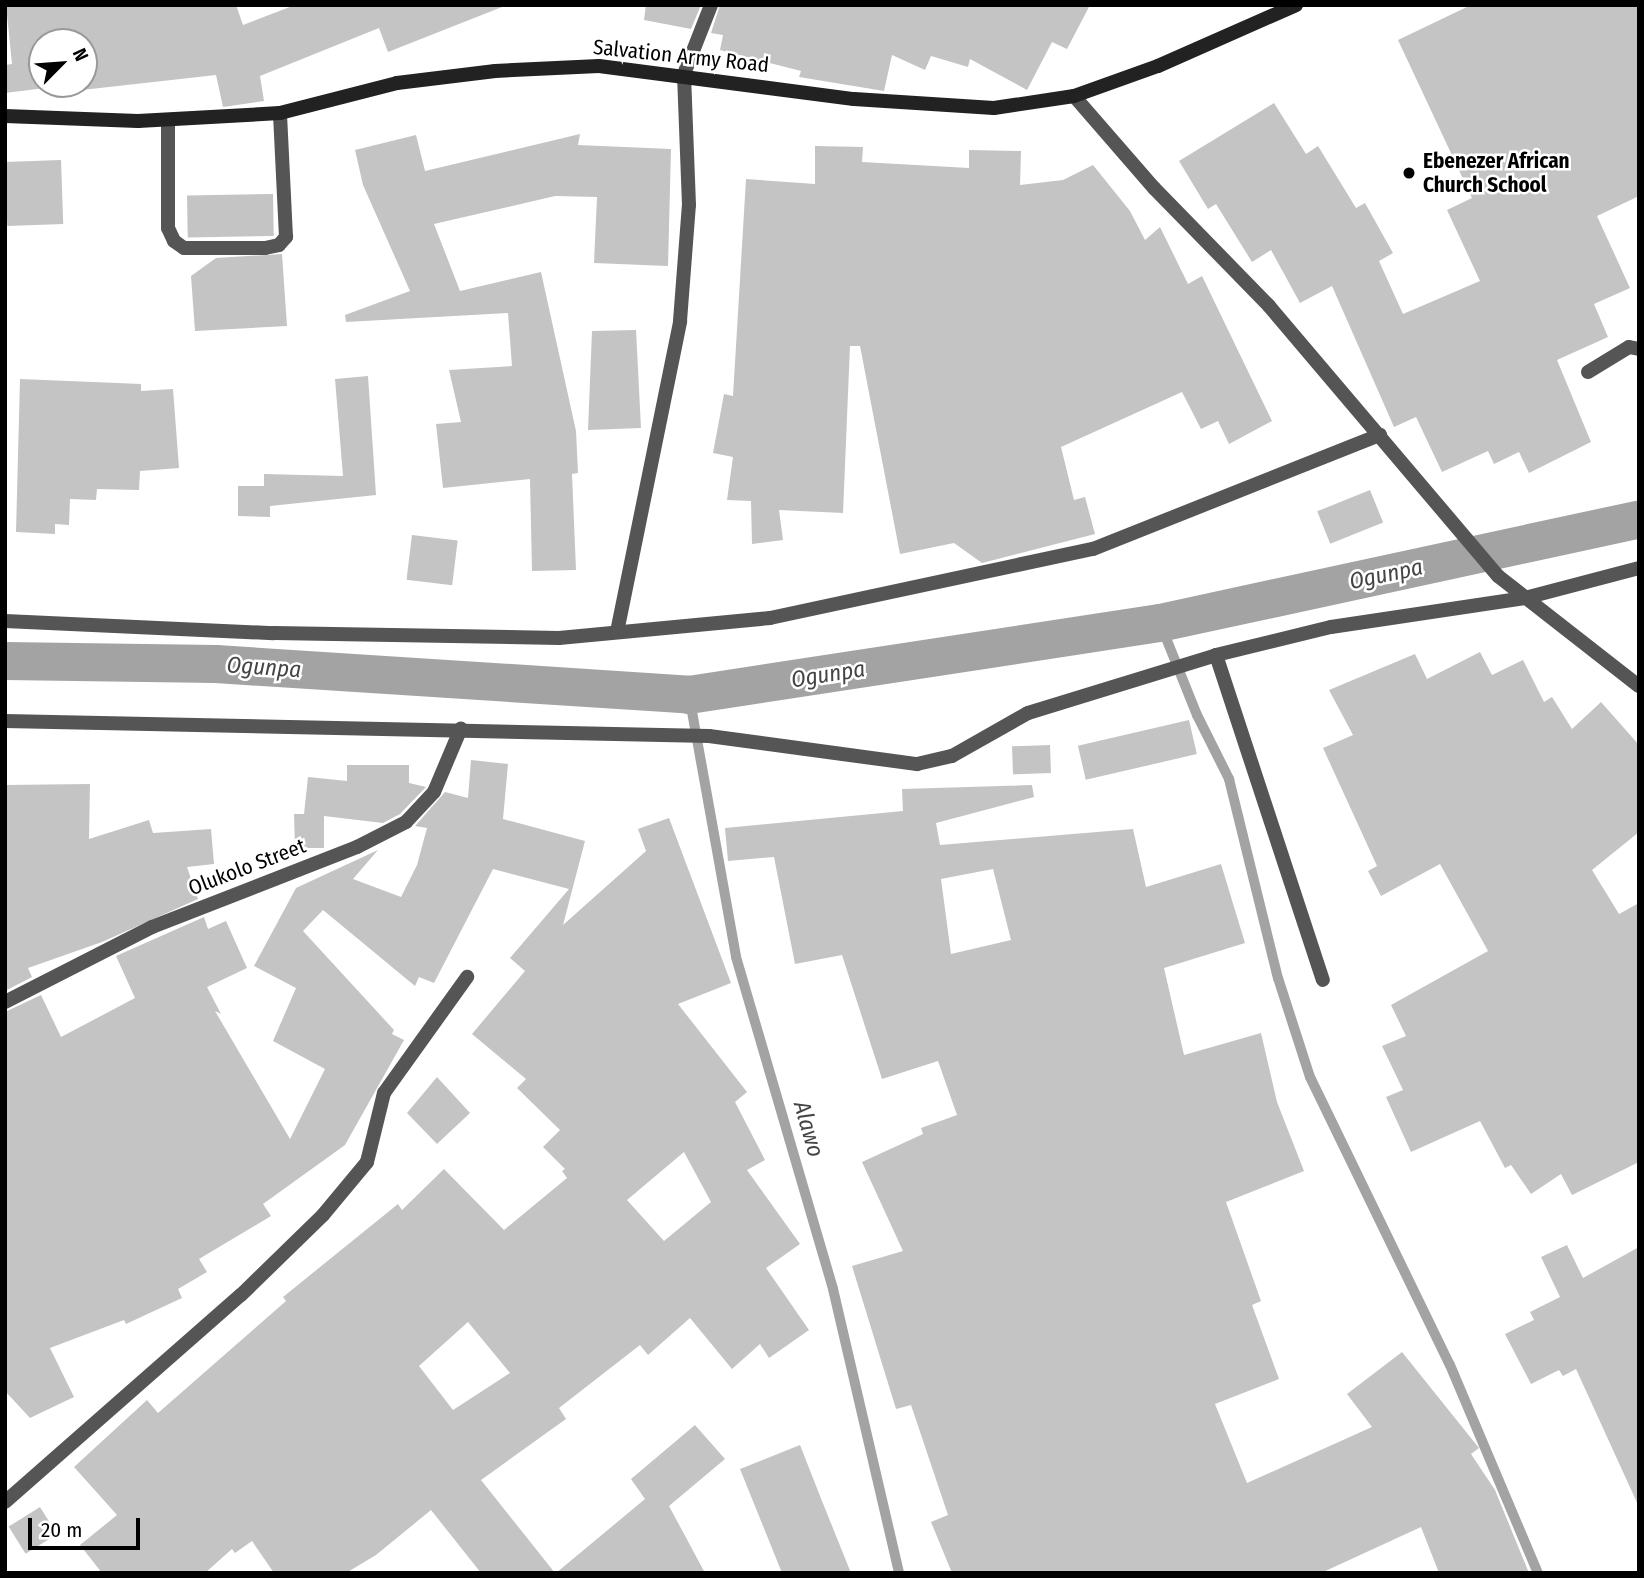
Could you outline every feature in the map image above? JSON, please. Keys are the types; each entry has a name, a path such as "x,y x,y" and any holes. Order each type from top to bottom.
{"main road":[{"name":"Salvation Army Road","path":"5,116 168,120 280,113 397,83 495,71 599,66 684,74 854,99 994,108 1074,96 1158,66 1296,5"}],"street":[{"path":"617,632 680,321 689,205 684,74 711,5"},
{"path":"1074,96 1154,188 1269,306 1498,576 1639,687"},
{"path":"168,120 168,228 174,241 184,248 265,248 279,245 286,237 280,113"},
{"path":"1588,372 1629,347 1639,349"},
{"path":"5,621 546,638 770,618 1093,549 1380,435"},
{"path":"5,721 461,728 697,736 917,764 951,756 1028,713 1216,655 1331,627 1525,598 1639,568"},
{"path":"1216,655 1323,980"},
{"name":"Olukolo Street","path":"5,1002 152,927 357,847 406,822 434,792 461,728"},
{"path":"5,1502 241,1294 323,1215 367,1162 384,1093 467,976"}],"building":[{"path":"6,5 236,5 243,25 295,5 502,7 388,52 379,28 260,76 264,101 223,107 216,75 98,88 98,28 28,28 28,90 5,93 5,65 12,64"},
{"path":"646,5 701,5 691,29 644,20"},
{"path":"720,5 1090,5 1067,49 1052,42 1027,90 970,59 968,67 931,56 925,70 892,55 884,91 799,77 801,71 720,50 723,35 711,33"},
{"path":"1471,5 1639,5 1639,196 1597,216 1630,288 1594,304 1608,337 1557,360 1591,442 1529,473 1519,452 1494,464 1488,451 1442,472 1416,417 1394,427 1332,286 1300,303 1271,250 1252,262 1216,204 1208,209 1179,161 1274,103 1306,154 1318,146 1356,208 1365,203 1393,253 1379,261 1403,314 1480,281 1447,210 1472,198 1398,40"},
{"path":"580,134 578,145 671,149 668,266 594,263 597,197 555,196 434,224 460,291 541,272 576,431 578,473 572,474 576,570 532,571 530,479 443,488 436,424 461,422 449,370 512,366 508,313 346,322 345,315 410,291 363,185 355,150 416,135 425,171"},
{"path":"815,146 863,147 862,162 969,168 969,150 1021,151 1020,185 1063,180 1093,165 1130,211 1145,240 1160,227 1188,284 1202,276 1272,421 1229,444 1218,421 1201,429 1182,392 1061,447 1074,500 1085,497 1095,534 982,563 954,543 900,554 860,346 850,346 843,513 779,510 783,540 752,544 751,501 727,500 733,457 713,453 724,394 733,396 746,179 815,184"},
{"path":"61,160 63,224 7,226 5,162"},
{"path":"273,194 274,236 188,237 187,196"},
{"path":"282,254 287,326 195,331 191,276 216,258"},
{"path":"636,330 641,428 588,430 592,331"},
{"path":"368,376 376,495 270,506 270,517 238,516 238,486 264,486 264,474 343,476 335,379"},
{"path":"20,379 141,384 141,391 173,389 179,468 140,471 139,490 97,489 96,500 70,499 69,525 55,524 55,534 16,532"},
{"path":"1370,490 1383,522 1330,544 1317,511"},
{"path":"412,535 458,541 452,585 407,580"},
{"path":"1480,652 1492,675 1523,660 1544,702 1552,697 1572,729 1601,702 1639,745 1639,832 1592,870 1619,914 1639,903 1639,1162 1572,1195 1561,1174 1531,1194 1511,1165 1505,1168 1480,1121 1411,1152 1386,1097 1403,1090 1382,1046 1406,1036 1391,1005 1488,951 1440,864 1381,896 1368,871 1377,866 1323,748 1353,735 1329,690 1415,654 1427,679"},
{"path":"1189,720 1197,754 1086,780 1078,746"},
{"path":"1050,745 1051,773 1013,774 1012,746"},
{"path":"471,760 508,764 503,819 585,841 563,925 646,851 638,829 669,818 731,983 678,1004 747,1092 735,1102 765,1160 747,1170 800,1244 766,1268 809,1330 769,1358 760,1344 732,1369 690,1318 648,1355 640,1345 559,1408 566,1419 481,1480 555,1573 481,1573 431,1510 376,1555 346,1573 274,1573 252,1541 235,1553 232,1549 205,1573 102,1573 80,1545 117,1515 74,1467 147,1400 158,1413 286,1301 283,1297 398,1204 402,1210 444,1169 504,1230 567,1178 562,1171 565,1169 543,1147 560,1130 517,1088 526,1079 472,1034 525,971 510,958 569,889 493,869 434,983 419,977 415,986 323,910 303,931 394,1030 392,1034 404,1040 345,1145 263,1204 271,1216 199,1259 207,1272 178,1289 182,1298 126,1324 124,1320 50,1348 74,1397 30,1418 5,1391 5,1012 41,995 61,1037 135,998 116,956 204,917 208,929 226,921 247,968 207,987 221,1014 215,1011 290,1139 325,1069 273,1041 296,988 254,966 296,888 378,850 353,879 401,897 417,865 427,828 415,826 445,792 468,798","holes":["684,1152 711,1202 664,1241 627,1200","468,1322 510,1373 453,1410 419,1366"]},
{"path":"347,765 409,765 409,783 426,787 400,814 383,823 324,816 324,848 295,848 294,814 304,814 308,777 347,781"},
{"path":"90,784 89,839 149,820 153,833 211,829 214,864 187,867 198,899 102,942 28,968 32,977 5,991 5,785"},
{"path":"1032,785 1034,797 936,823 940,845 1133,829 1146,887 1221,864 1245,943 1164,968 1184,1055 1261,1033 1277,1102 1304,1171 1226,1202 1261,1301 1252,1305 1279,1379 1215,1404 1247,1483 1372,1427 1347,1394 1402,1352 1479,1448 1471,1454 1495,1490 1529,1573 1439,1573 1421,1527 1321,1573 952,1573 931,1522 948,1515 911,1405 896,1409 852,1266 903,1251 862,1162 923,1134 921,1128 957,1115 938,1061 882,1079 842,955 795,964 774,857 728,861 725,828 903,811 902,789","holes":["993,869 1011,940 951,954 941,879"]},
{"path":"437,1077 470,1113 437,1144 407,1113"},
{"path":"1567,1245 1583,1278 1639,1247 1639,1507 1576,1369 1563,1376 1559,1370 1531,1384 1505,1334 1534,1320 1530,1312 1560,1297 1541,1257"},
{"path":"695,1425 725,1459 669,1506 705,1573 556,1573 645,1499 631,1479"},
{"path":"800,1445 851,1573 782,1573 740,1469"},
{"path":"40,1507 57,1534 26,1554 9,1527"}],"waterway":[{"name":"Ogunpa","path":"5,661 216,664 689,695 1160,623 1639,519"},
{"path":"1160,623 1197,715 1229,779 1278,978 1310,1077 1450,1365 1538,1573"},
{"name":"Alawo","path":"689,695 736,957 833,1289 899,1573"}],"place":[{"name":"Ebenezer African Church School","path":"1409,173"}]}
